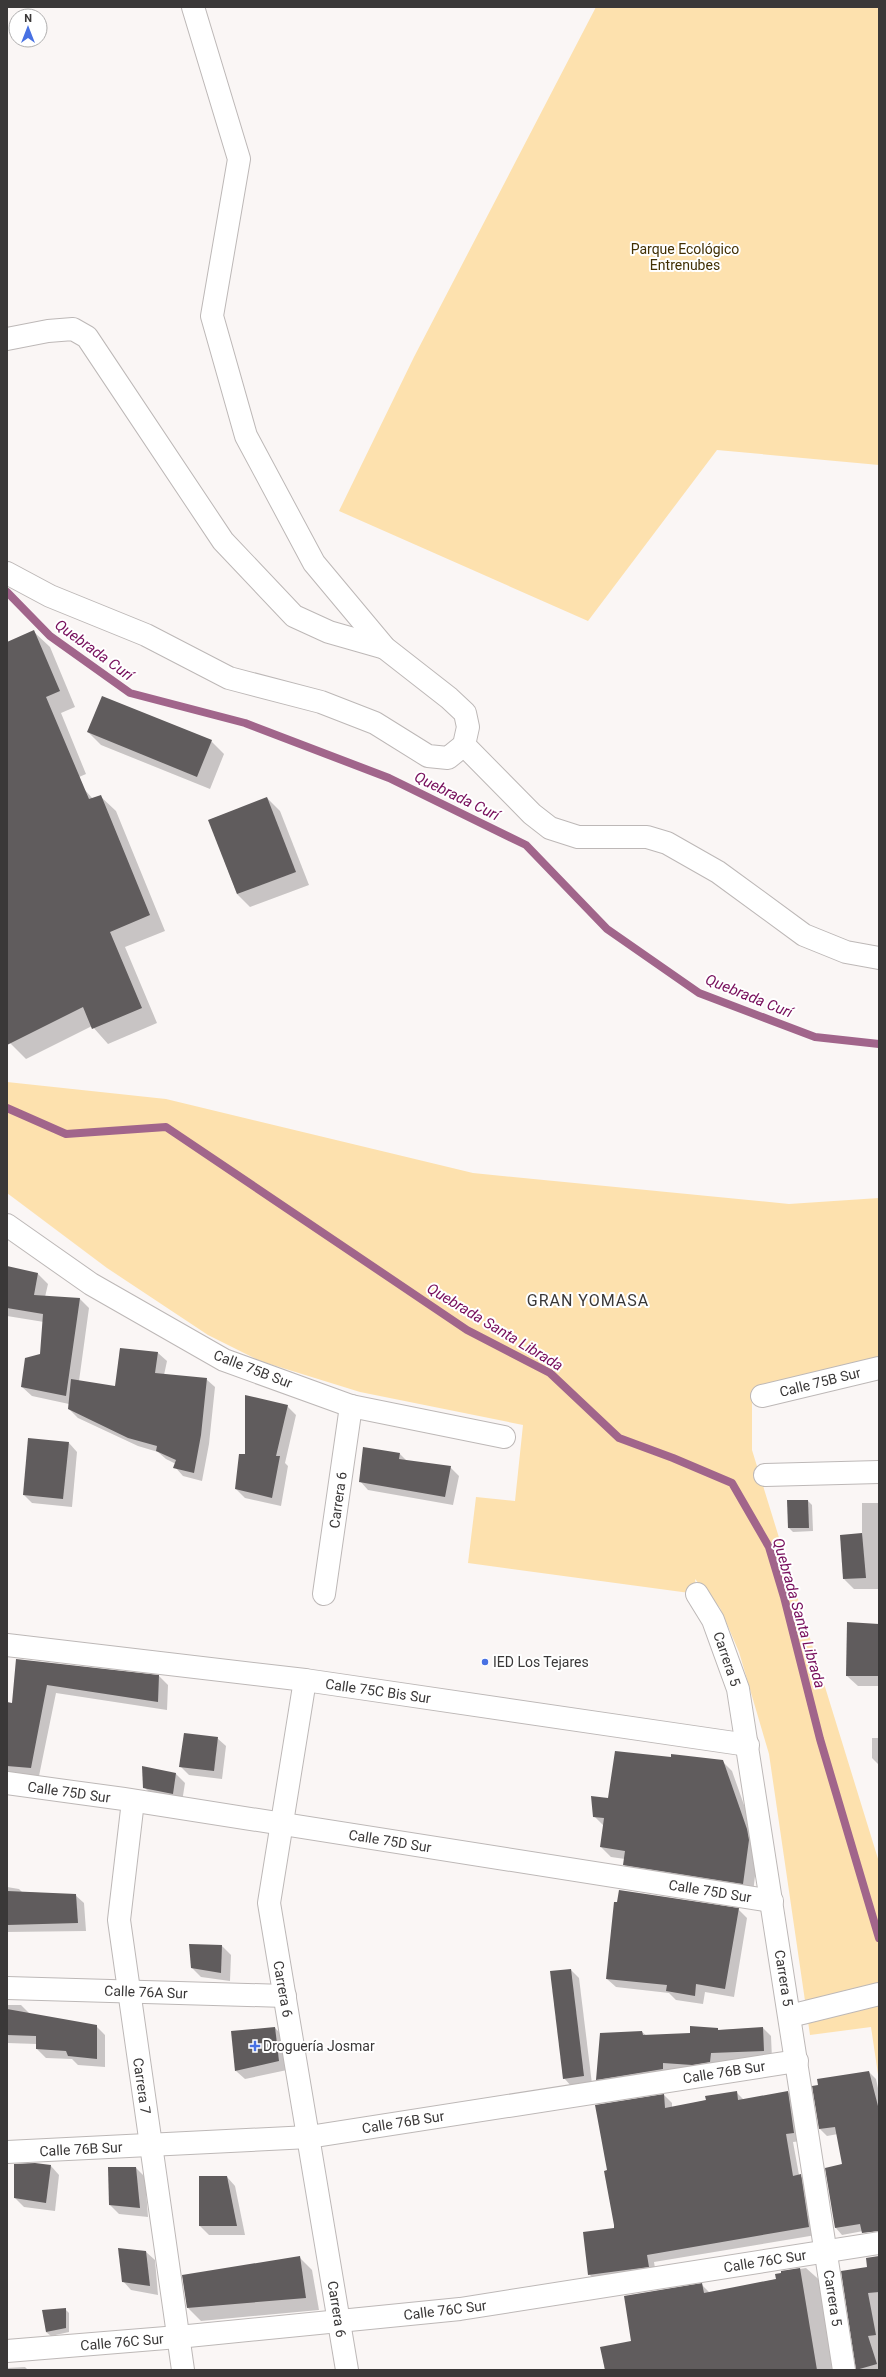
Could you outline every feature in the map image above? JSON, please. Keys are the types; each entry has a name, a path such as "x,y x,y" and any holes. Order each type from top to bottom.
{"street":[{"path":"7,573 50,596 146,635 229,678 321,702 375,723 428,756 448,758 464,745 468,728 465,713 449,698 385,648 314,562 246,436 212,316 239,159 194,7"},
{"path":"7,339 48,331 73,329 87,337 223,541 294,616 329,632 385,648"},
{"path":"464,745 532,814 550,828 578,837 647,837 668,843 718,872 804,935 846,952 879,958"},
{"name":"Calle 75B Sur","path":"7,1226 91,1284 224,1360 351,1406 504,1437"},
{"name":"Calle 75B Sur","path":"762,1396 879,1368"},
{"name":"Carrera 6","path":"324,1594 351,1406"},
{"path":"765,1476 879,1472"},
{"name":"Carrera 5","path":"697,1594 714,1620 738,1689 748,1745 844,2370"},
{"name":"Calle 75C Bis Sur","path":"7,1645 305,1680 748,1745"},
{"name":"Carrera 6","path":"305,1680 269,1903 309,2137 346,2370"},
{"name":"Calle 75D Sur","path":"7,1783 133,1801 772,1901"},
{"name":"Carrera 7","path":"133,1801 119,1920 128,1992 183,2370"},
{"name":"Calle 76A Sur","path":"7,1988 285,1996"},
{"path":"790,2016 878,1994"},
{"name":"Calle 76B Sur","path":"7,2152 309,2137 797,2061"},
{"name":"Calle 76C Sur","path":"7,2351 178,2337 460,2309 879,2243"}],"green space":[{"name":"Parque Ecológico Entrenubes","path":"596,7 879,7 879,465 717,450 588,621 339,511 414,357"},
{"path":"7,1082 166,1099 473,1173 789,1204 879,1198 879,1357 752,1390 752,1450 879,1862 879,2081 871,2027 810,2035 769,1754 739,1652 720,1608 695,1579 697,1594 468,1563 476,1497 515,1501 523,1425 360,1392 260,1361 208,1335 107,1268 7,1193"}],"building":[{"path":"34,630 60,691 46,697 89,799 101,795 150,915 110,932 142,1008 92,1029 83,1007 7,1045 7,642"},
{"path":"102,696 212,740 197,777 87,732"},
{"path":"267,797 296,872 237,894 208,820"},
{"path":"7,1266 38,1273 34,1295 80,1298 66,1396 21,1387 25,1358 40,1354 43,1314 7,1308"},
{"path":"120,1348 158,1352 155,1373 207,1378 201,1435 194,1473 173,1468 176,1460 156,1451 157,1446 128,1438 68,1409 71,1379 115,1386"},
{"path":"245,1395 288,1405 276,1456 280,1456 272,1498 235,1489 239,1454 245,1454"},
{"path":"28,1438 69,1442 63,1499 23,1495"},
{"path":"363,1447 400,1453 399,1459 451,1466 445,1497 359,1482"},
{"path":"787,1500 808,1500 809,1528 788,1528"},
{"path":"862,1533 866,1578 843,1579 840,1535"},
{"path":"847,1622 879,1624 879,1676 846,1676"},
{"path":"16,1659 159,1675 158,1702 47,1685 31,1768 7,1766 7,1702 12,1703"},
{"path":"184,1733 218,1737 214,1771 179,1767"},
{"path":"615,1751 671,1757 671,1754 723,1760 747,1829 749,1840 743,1884 623,1865 625,1851 600,1847 604,1818 593,1817 591,1796 608,1798"},
{"path":"142,1766 176,1773 173,1794 143,1788"},
{"path":"619,1890 739,1908 725,1989 696,1984 695,1996 666,1991 667,1985 606,1979 614,1902 617,1902"},
{"path":"7,1891 76,1894 78,1923 7,1925"},
{"path":"189,1944 222,1945 221,1973 191,1968"},
{"path":"571,1969 584,2076 563,2079 550,1971"},
{"path":"7,2009 97,2025 97,2059 68,2056 66,2051 36,2049 36,2036 7,2035"},
{"path":"690,2026 718,2028 718,2030 763,2027 764,2051 711,2053 710,2062 692,2065 663,2063 663,2069 596,2080 600,2033 642,2031 643,2035 690,2033"},
{"name":"Droguería Josmar","path":"275,2027 279,2061 235,2071 231,2031"},
{"path":"869,2071 879,2110 879,2231 862,2233 860,2224 835,2228 825,2168 842,2164 835,2127 819,2129 812,2086 818,2085 817,2079"},
{"path":"737,2091 738,2100 788,2091 794,2133 786,2134 793,2176 801,2174 809,2227 647,2255 649,2267 588,2275 583,2232 614,2228 604,2171 607,2170 595,2105 664,2094 665,2108 706,2100 705,2096"},
{"path":"35,2163 51,2165 46,2203 14,2198 14,2164"},
{"path":"108,2167 136,2167 140,2208 109,2205"},
{"path":"199,2176 227,2176 237,2226 199,2226"},
{"path":"118,2248 146,2251 150,2286 122,2282"},
{"path":"300,2256 306,2298 187,2308 182,2275"},
{"path":"879,2256 879,2292 868,2293 876,2335 868,2336 877,2364 856,2370 841,2271 867,2267 866,2258"},
{"path":"800,2268 817,2370 605,2370 600,2347 631,2341 624,2296 702,2283 704,2293 776,2279 775,2274 781,2273 781,2271"},
{"path":"66,2308 66,2328 46,2332 42,2310"}],"waterway":[{"name":"Quebrada Curí","path":"7,592 50,636 130,693 245,723 389,778 526,845 607,929 699,993 815,1037 879,1044"},
{"name":"Quebrada Santa Librada","path":"7,1108 66,1134 166,1127 467,1330 550,1373 619,1438 673,1458 732,1483 769,1547 784,1597 820,1739 879,1938"}],"place":[{"name":"IED Los Tejares","path":"485,1662"},
{"name":"Droguería Josmar","path":"255,2046"}],"district":[{"name":"GRAN YOMASA","path":"588,1300"}]}
